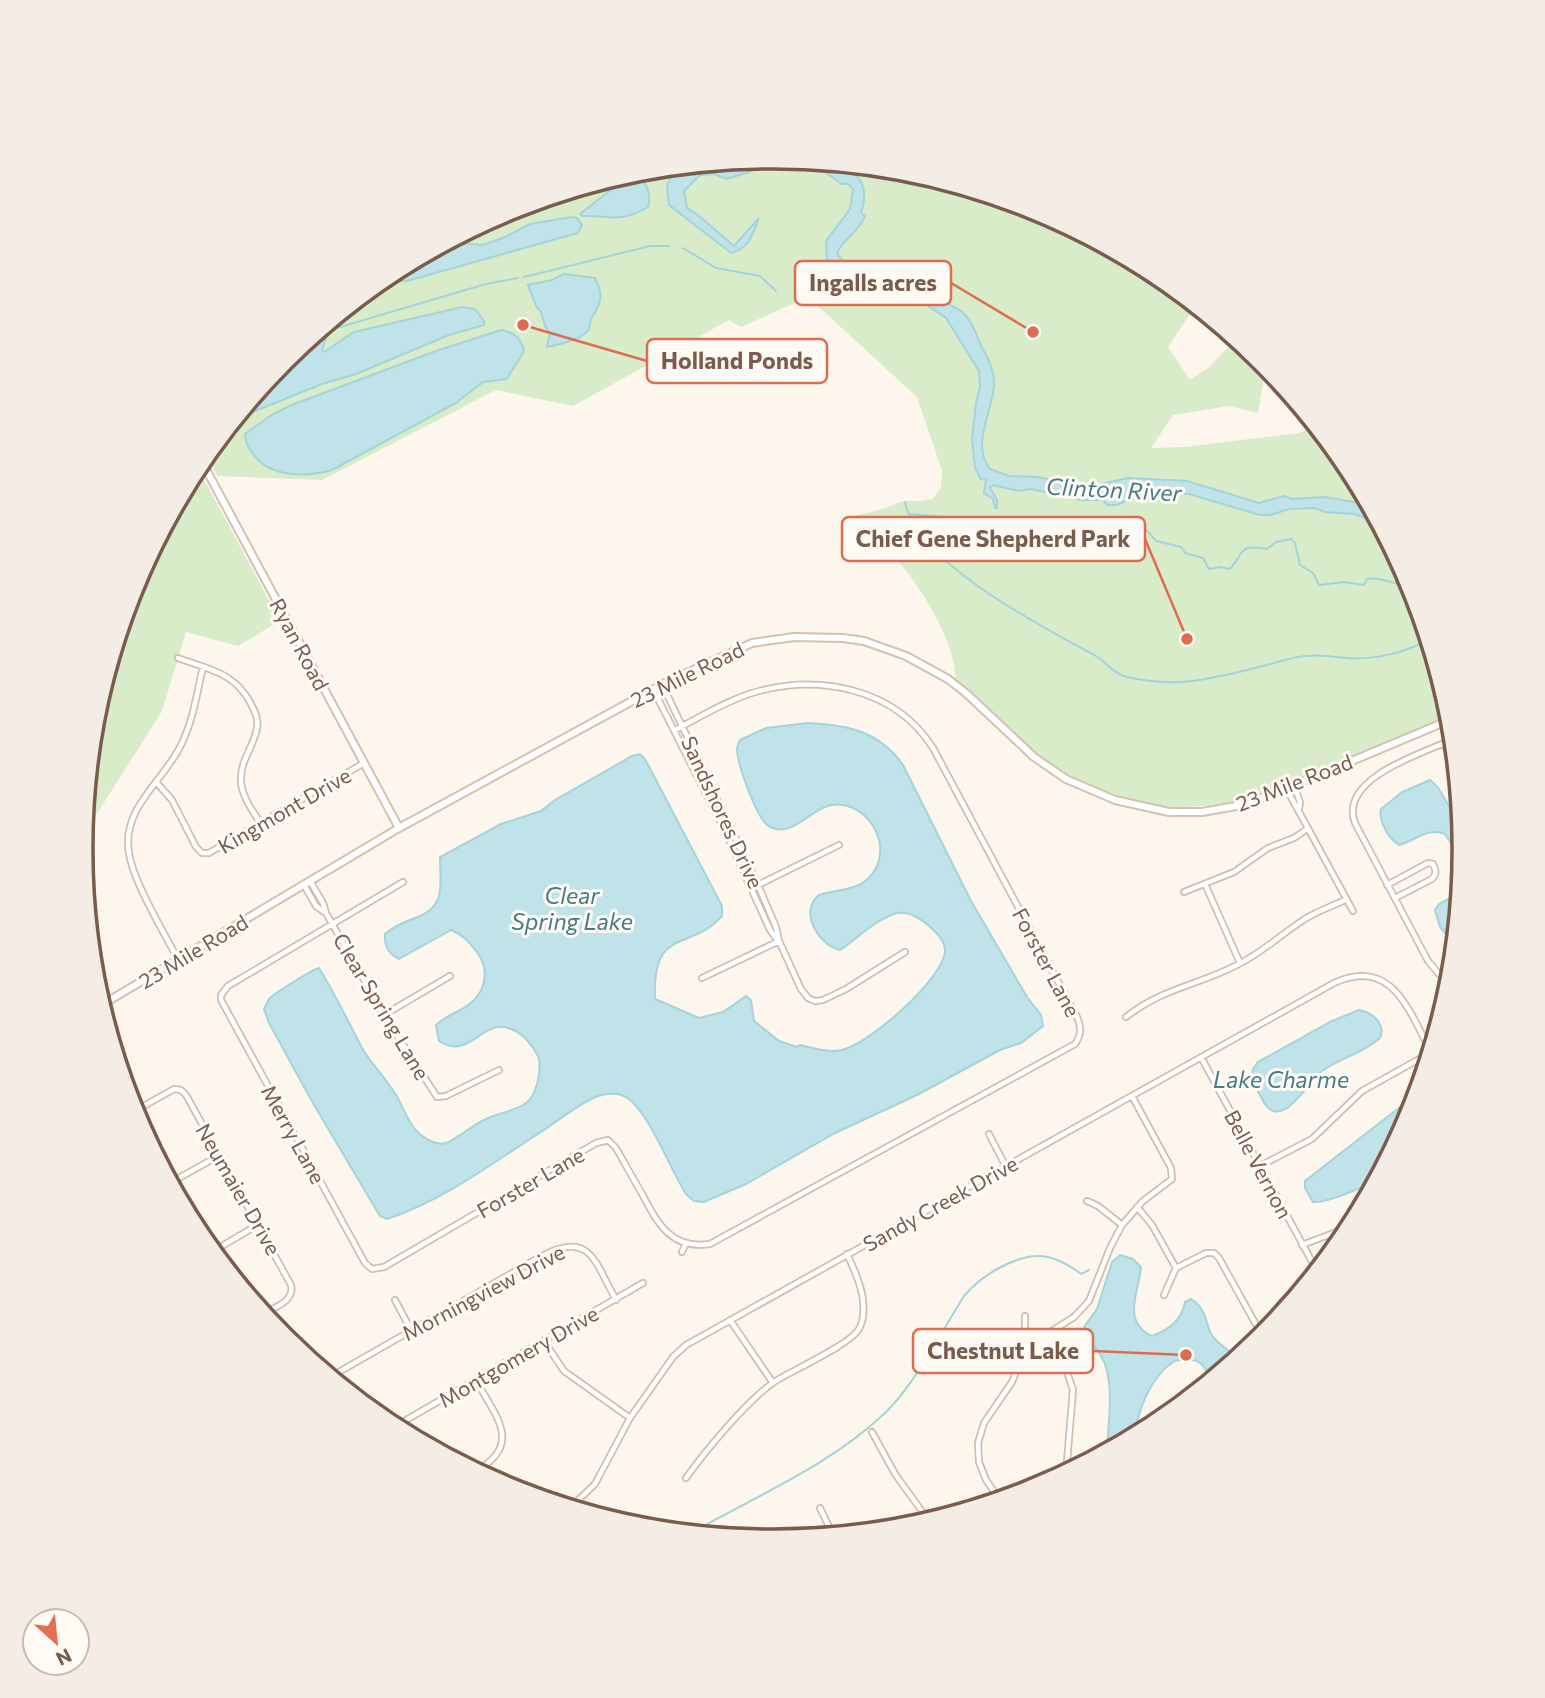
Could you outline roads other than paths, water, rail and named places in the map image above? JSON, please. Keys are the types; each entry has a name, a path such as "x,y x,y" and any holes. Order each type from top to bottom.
{"main road":[{"name":"Ryan Road","path":"207,471 399,828"},
{"name":"23 Mile Road","path":"110,1000 399,828 653,689 752,643 806,636 864,641 906,656 948,679 1034,757 1066,779 1115,800 1169,812 1202,812 1236,806 1440,724"}],"street":[{"path":"178,658 235,681 244,691 255,714 257,729 245,758 240,781 244,795 261,824"},
{"path":"178,960 136,876 128,853 128,832 134,814 177,753 187,733 204,667"},
{"name":"Sandshores Drive","path":"663,684 758,885 776,927 779,941 803,993 815,1001 846,989 905,952"},
{"name":"Forster Lane","path":"372,1269 384,1266 597,1143 608,1140 616,1148 657,1221 672,1236 686,1243 710,1244 1076,1044 1080,1037 1081,1027 933,748 905,714 854,691 829,686 792,685 744,696 675,730"},
{"name":"Sandshores Drive","path":"653,689 727,836 770,930 779,941"},
{"path":"1440,974 1431,965 1387,885 1353,820 1352,810 1364,785 1379,774 1443,744"},
{"name":"Kingmont Drive","path":"157,783 172,800 196,847 202,853 215,851 365,763"},
{"path":"702,785 708,781"},
{"path":"1290,786 1300,802 1299,810 1307,829 1353,911"},
{"path":"1185,892 1234,872 1268,848 1294,838 1307,829"},
{"path":"727,836 733,833"},
{"path":"751,888 839,845"},
{"path":"1387,885 1428,863 1433,864 1436,875 1432,879 1395,898"},
{"path":"332,924 403,882"},
{"name":"Clear Spring Lane","path":"307,883 323,903 326,913 384,1015 439,1098 499,1070"},
{"path":"1205,884 1240,964"},
{"path":"1126,1017 1148,1000 1164,992 1199,983 1240,964 1307,918 1347,899"},
{"name":"Merry Lane","path":"332,924 228,986 221,995 221,1000 365,1263 372,1269"},
{"path":"702,978 779,941"},
{"path":"384,1015 450,976"},
{"name":"Sandy Creek Drive","path":"578,1500 600,1477 630,1419 681,1348 1334,983 1357,976 1373,977 1388,983 1397,993 1424,1042"},
{"name":"Belle Vernon","path":"1202,1057 1312,1262"},
{"path":"1260,1166 1312,1139 1362,1091 1418,1060"},
{"name":"Neumaier Drive","path":"143,1106 169,1091 179,1089 184,1092 286,1272 292,1294 272,1309"},
{"path":"995,1492 980,1467 977,1447 980,1432 1012,1382 1021,1359 1033,1343 1074,1317 1089,1301 1122,1225 1137,1207 1172,1179 1171,1168 1132,1096"},
{"path":"989,1134 1006,1167"},
{"path":"178,1178 220,1155"},
{"path":"1087,1201 1122,1225"},
{"path":"1137,1207 1153,1226 1176,1268"},
{"path":"221,1247 259,1224"},
{"path":"1303,1245 1334,1233"},
{"path":"682,1252 686,1243"},
{"name":"Morningview Drive","path":"339,1372 540,1257 568,1245 581,1247 588,1253 616,1300"},
{"path":"1164,1295 1176,1268 1212,1252 1219,1258 1256,1327"},
{"path":"686,1478 739,1416 773,1382 844,1342 858,1331 862,1320 859,1279 847,1254"},
{"name":"Montgomery Drive","path":"405,1421 643,1283"},
{"path":"394,1300 412,1330"},
{"path":"1025,1316 1025,1328 1033,1343"},
{"path":"730,1320 773,1382"},
{"path":"1046,1333 1066,1369 1073,1390 1067,1462"},
{"path":"544,1341 564,1371 630,1419"},
{"path":"476,1380 502,1429 503,1441 498,1455 485,1465"},
{"path":"872,1432 895,1474 922,1512"},
{"path":"820,1508 829,1526"}],"water":[{"path":"751,170 726,179 714,174 700,175 684,191 687,208 734,246 759,218 750,240 731,253 669,205 667,185 672,177"},
{"name":"Clinton River","path":"824,172 854,174 860,181 864,194 861,213 865,216 837,253 843,261 875,265 898,272 959,310 974,328 993,375 994,386 982,439 982,450 990,469 1009,476 1037,477 1077,485 1096,485 1128,478 1187,481 1259,503 1284,496 1291,499 1325,497 1357,503 1366,518 1315,508 1289,509 1271,515 1260,515 1189,494 1160,494 1155,491 1147,491 1117,505 1107,505 1103,500 1082,500 1030,489 1019,491 993,485 990,488 997,500 995,508 993,499 984,493 986,480 981,479 975,468 972,439 980,386 979,371 946,318 893,282 873,275 847,274 834,269 827,260 826,241 850,209 853,189 848,184 842,184"},
{"path":"642,182 648,191 648,207 630,215 615,218 580,214 613,188"},
{"path":"572,217 577,218 582,225 578,233 399,281 464,243 483,245 530,224"},
{"path":"564,274 595,278 600,289 600,299 585,333 547,347 550,333 528,285 552,280"},
{"path":"462,307 475,309 484,321 484,325 449,335 356,374 322,384 252,412 322,340 326,339 322,350 324,352 354,332"},
{"path":"501,330 516,336 524,350 507,379 483,382 456,403 332,470 290,474 269,468 260,462 247,444 245,434 289,406 436,351"},
{"name":"Clear Spring Lake","path":"808,723 862,732 884,744 903,765 971,901 1027,997 1041,1015 1043,1026 1021,1043 1000,1050 917,1095 835,1133 746,1184 704,1202 694,1201 686,1194 637,1107 625,1097 610,1094 584,1103 429,1202 387,1219 380,1216 269,1023 264,1009 267,1002 273,995 319,968 362,1048 392,1089 413,1127 433,1142 449,1142 487,1118 526,1103 539,1077 539,1059 524,1037 510,1029 499,1027 462,1045 451,1046 439,1041 436,1025 469,1005 478,996 484,983 483,963 473,948 462,936 451,930 399,959 388,949 385,934 425,913 437,901 441,886 440,857 501,824 541,811 555,800 632,756 640,754 645,759 722,906 722,916 710,927 666,950 656,976 655,999 699,1018 723,1012 746,996 751,1000 754,1021 779,1041 797,1047 800,1045 832,1051 842,1050 869,1036 918,994 941,964 945,952 938,935 921,919 906,913 894,914 873,925 840,950 825,942 811,919 810,910 819,895 859,885 873,873 878,863 880,842 870,822 853,808 840,805 818,810 800,823 781,830 765,823 749,792 738,757 740,740 766,728"},
{"path":"1430,780 1435,784 1451,809 1452,845 1445,834 1439,832 1427,833 1399,845 1395,842 1383,824 1381,809 1402,792"},
{"path":"1450,898 1446,935 1440,927 1435,910 1439,904"},
{"name":"Lake Charme","path":"1359,1010 1369,1013 1377,1020 1381,1028 1380,1038 1367,1048 1322,1071 1285,1109 1277,1112 1269,1109 1254,1081 1253,1069 1258,1062 1332,1021"},
{"path":"1402,1105 1363,1186 1328,1200 1313,1202 1305,1188 1305,1181"},
{"path":"1120,1255 1133,1259 1141,1267 1134,1314 1143,1330 1152,1336 1169,1327 1178,1319 1185,1302 1191,1299 1202,1310 1213,1337 1229,1352 1206,1372 1201,1363 1194,1360 1173,1362 1152,1385 1142,1405 1138,1422 1108,1440 1110,1408 1108,1374 1103,1359 1084,1327 1097,1309 1112,1262"}],"waterway":[{"path":"524,277 650,246 669,246"},
{"path":"683,248 716,268 760,276 776,291"},
{"path":"336,328 486,284 518,278"},
{"path":"905,502 914,525 932,548 957,570 1016,611 1096,656 1123,676 1179,682 1315,655 1379,657 1420,644"},
{"path":"909,514 1047,529 1064,535 1078,548 1087,547 1093,550 1111,543 1130,541 1129,537 1136,528 1140,528 1156,541 1181,547 1185,553 1203,558 1209,569 1230,569 1246,548 1267,549 1276,542 1291,539 1295,543 1300,565 1313,573 1319,585 1344,582 1364,585 1367,579 1373,578 1399,584"},
{"path":"706,1525 793,1478 866,1430 908,1386 964,1296 989,1274 1010,1262 1031,1256 1060,1261 1081,1274 1089,1270"}],"place":[{"name":"Holland Ponds","path":"523,325"},
{"name":"Ingalls acres","path":"1033,332"},
{"name":"Chief Gene Shepherd Park","path":"1187,639"},
{"name":"Chestnut Lake","path":"1186,1355"}]}
